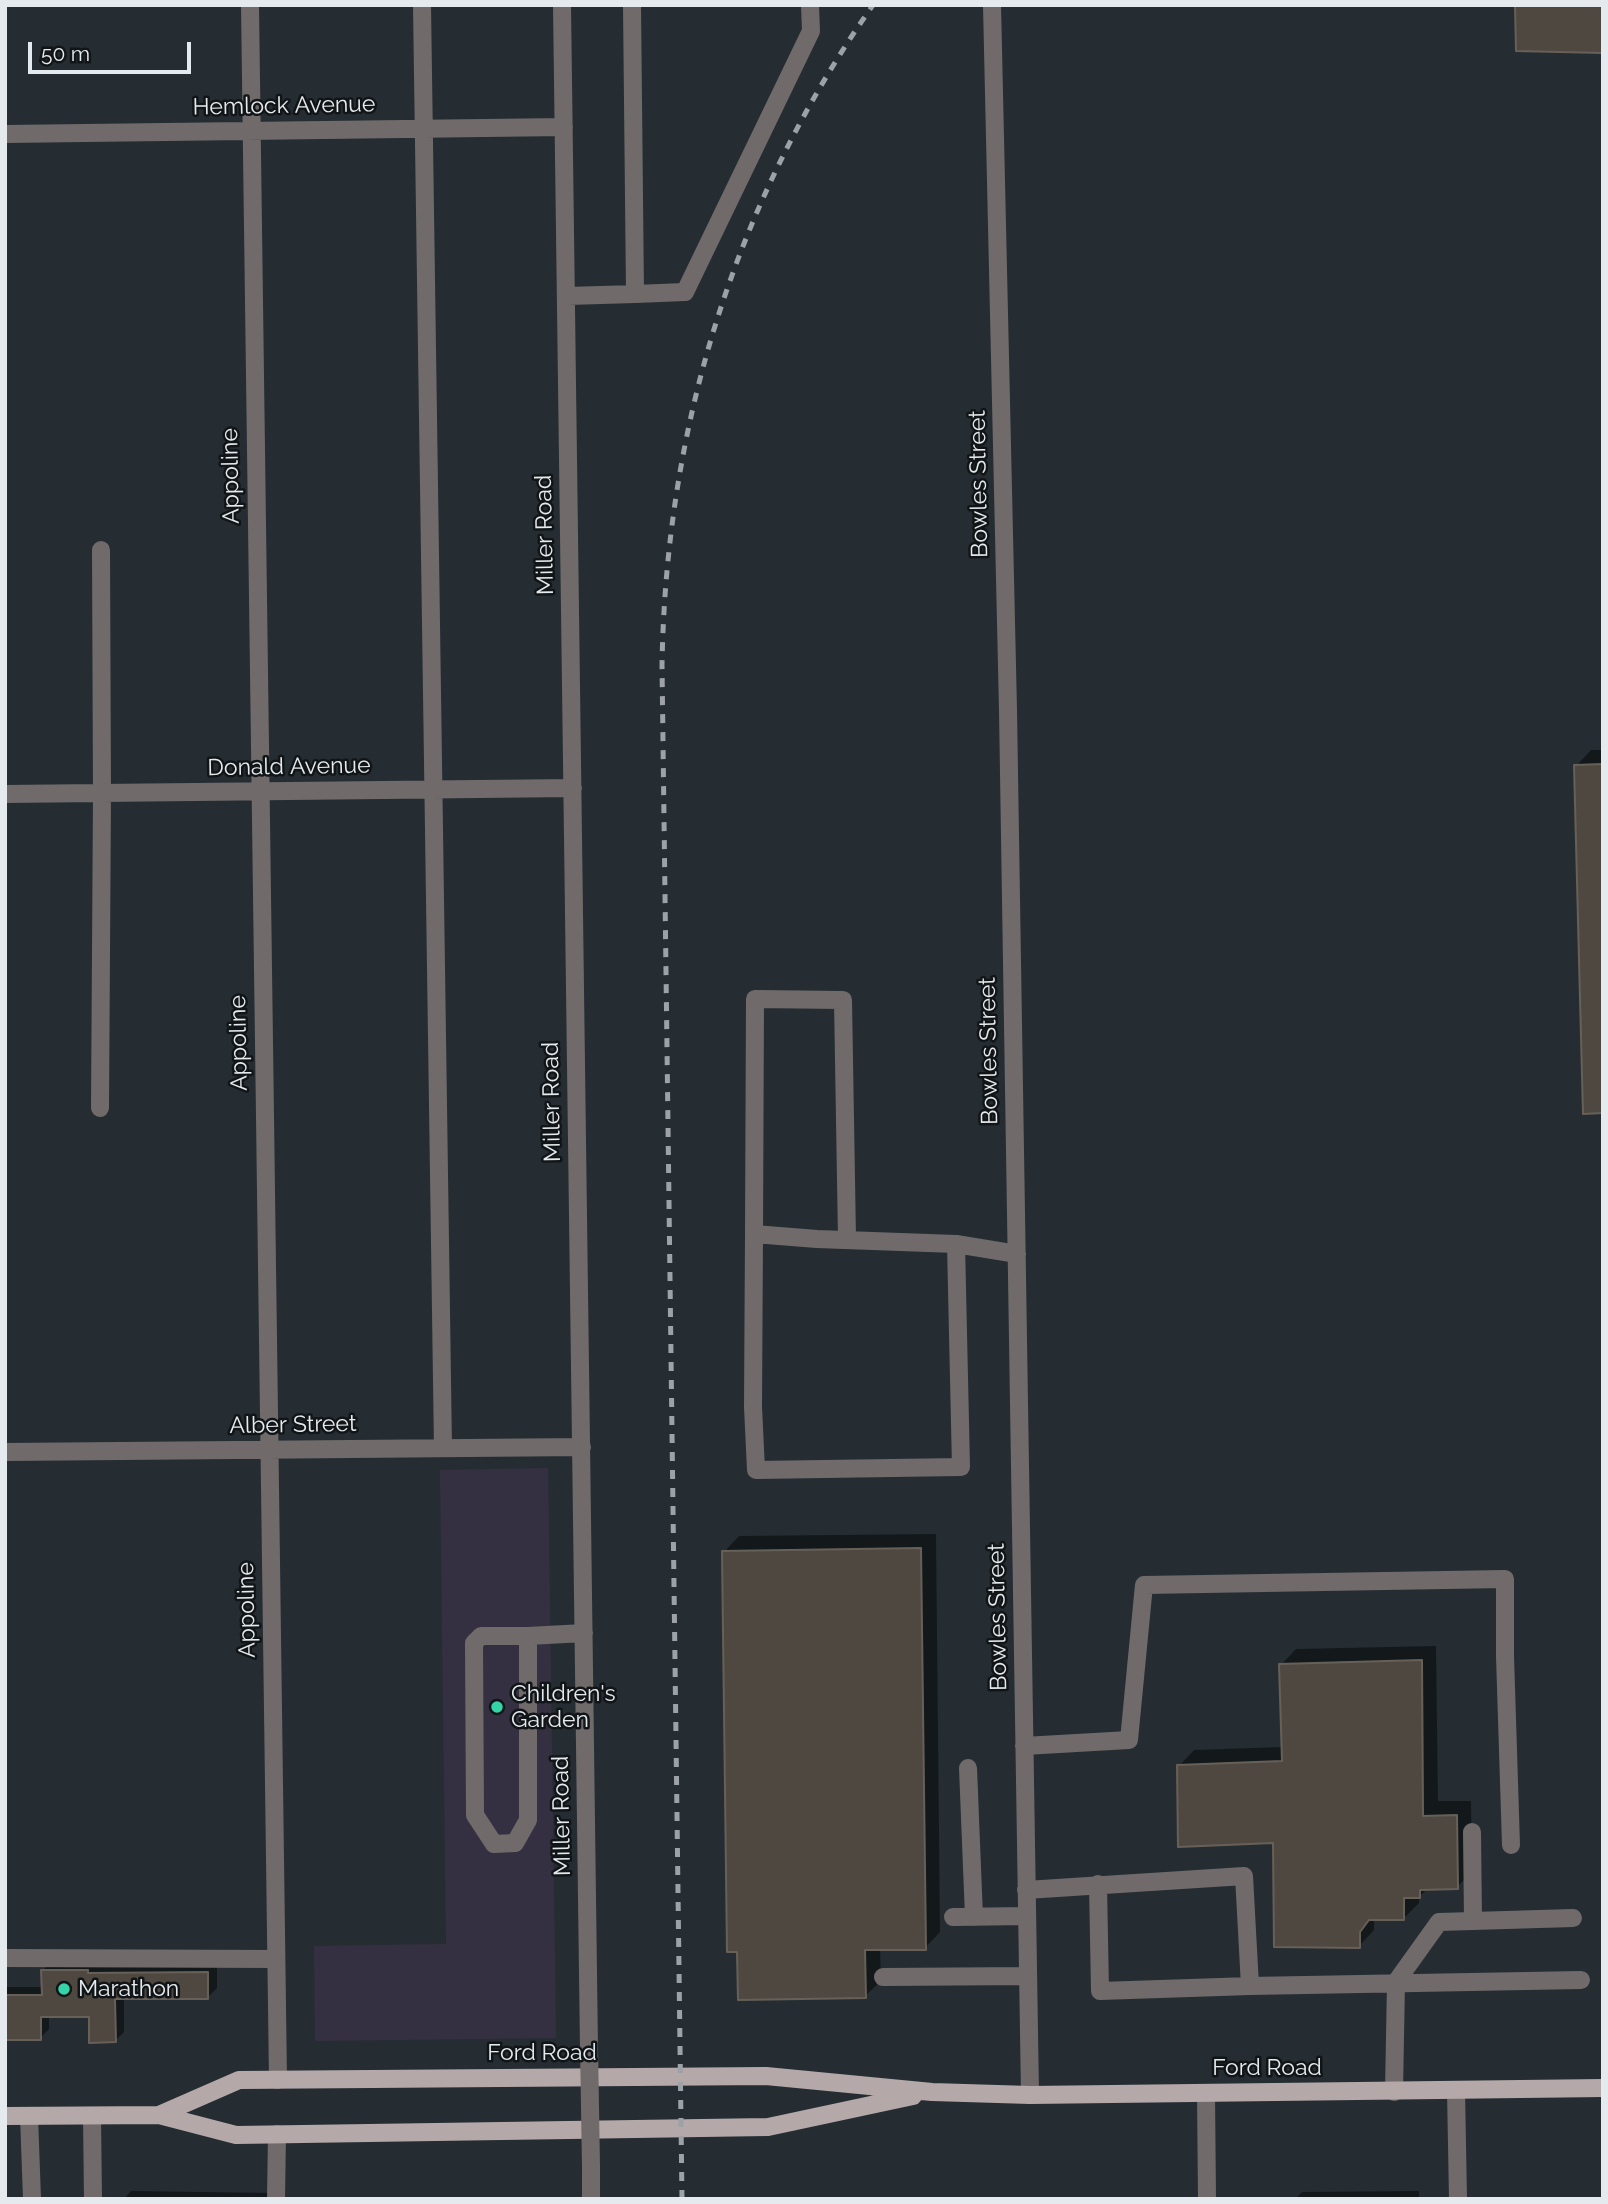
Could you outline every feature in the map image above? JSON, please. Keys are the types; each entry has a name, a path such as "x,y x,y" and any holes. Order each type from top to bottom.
{"main road":[{"name":"Ford Road","path":"159,2115 239,2080 766,2076 932,2092 1030,2095 1603,2088"},
{"name":"Ford Road","path":"5,2116 159,2115 236,2135 768,2127 932,2092"}],"street":[{"name":"Appoline","path":"250,5 278,2080"},
{"path":"422,5 443,1448"},
{"name":"Miller Road","path":"562,5 592,2199"},
{"path":"632,5 635,294"},
{"path":"567,296 685,292 811,31 810,5"},
{"name":"Bowles Street","path":"992,5 1008,696 1030,2095"},
{"name":"Hemlock Avenue","path":"5,134 564,127"},
{"path":"100,1108 101,550"},
{"name":"Donald Avenue","path":"5,794 573,788"},
{"path":"847,1240 843,1000 755,999 753,1395 756,1470 961,1467 956,1244"},
{"path":"754,1234 956,1244 1017,1254"},
{"name":"Alber Street","path":"5,1452 582,1447"},
{"path":"1024,1746 1129,1740 1144,1585 1505,1579 1511,1846"},
{"path":"528,1636 528,1820 514,1843 494,1844 475,1815 474,1643 481,1636 584,1633"},
{"path":"968,1768 974,1917"},
{"path":"1472,1832 1472,1921"},
{"path":"1026,1890 1244,1876 1250,1986"},
{"path":"1098,1884 1100,1992 1396,1982 1581,1980"},
{"path":"953,1917 1027,1916"},
{"path":"1394,2092 1396,1982 1439,1922 1573,1918"},
{"path":"5,1958 276,1959"},
{"path":"883,1978 1027,1976"},
{"path":"1456,2090 1458,2199"},
{"path":"1206,2093 1208,2199"},
{"path":"29,2116 32,2199"},
{"path":"92,2116 93,2199"},
{"path":"276,2199 277,2134"}],"shaded area":[{"name":"Children's Garden","path":"548,1468 556,2038 315,2041 314,1946 446,1944 440,1470"}],"building":[{"path":"1515,5 1603,5 1603,53 1516,51"},
{"path":"1603,764 1603,1113 1583,1114 1574,765"},
{"path":"921,1548 926,1950 865,1950 866,1998 738,2000 737,1952 727,1952 722,1551"},
{"path":"1422,1660 1423,1816 1457,1815 1458,1889 1420,1890 1420,1898 1404,1898 1404,1920 1369,1920 1360,1932 1360,1948 1274,1947 1273,1843 1178,1847 1177,1765 1282,1761 1279,1664"},
{"path":"41,1970 88,1970 88,1973 208,1972 208,1999 115,1999 116,2042 89,2043 89,2017 41,2017 41,2040 5,2040 5,1995 42,1995"}],"railway":[{"path":"682,2199 662,665 667,576 677,489 694,403 717,319 747,237 782,157 824,80 873,5"}],"place":[{"name":"Children's Garden","path":"497,1707"},
{"name":"Marathon","path":"64,1989"}]}
